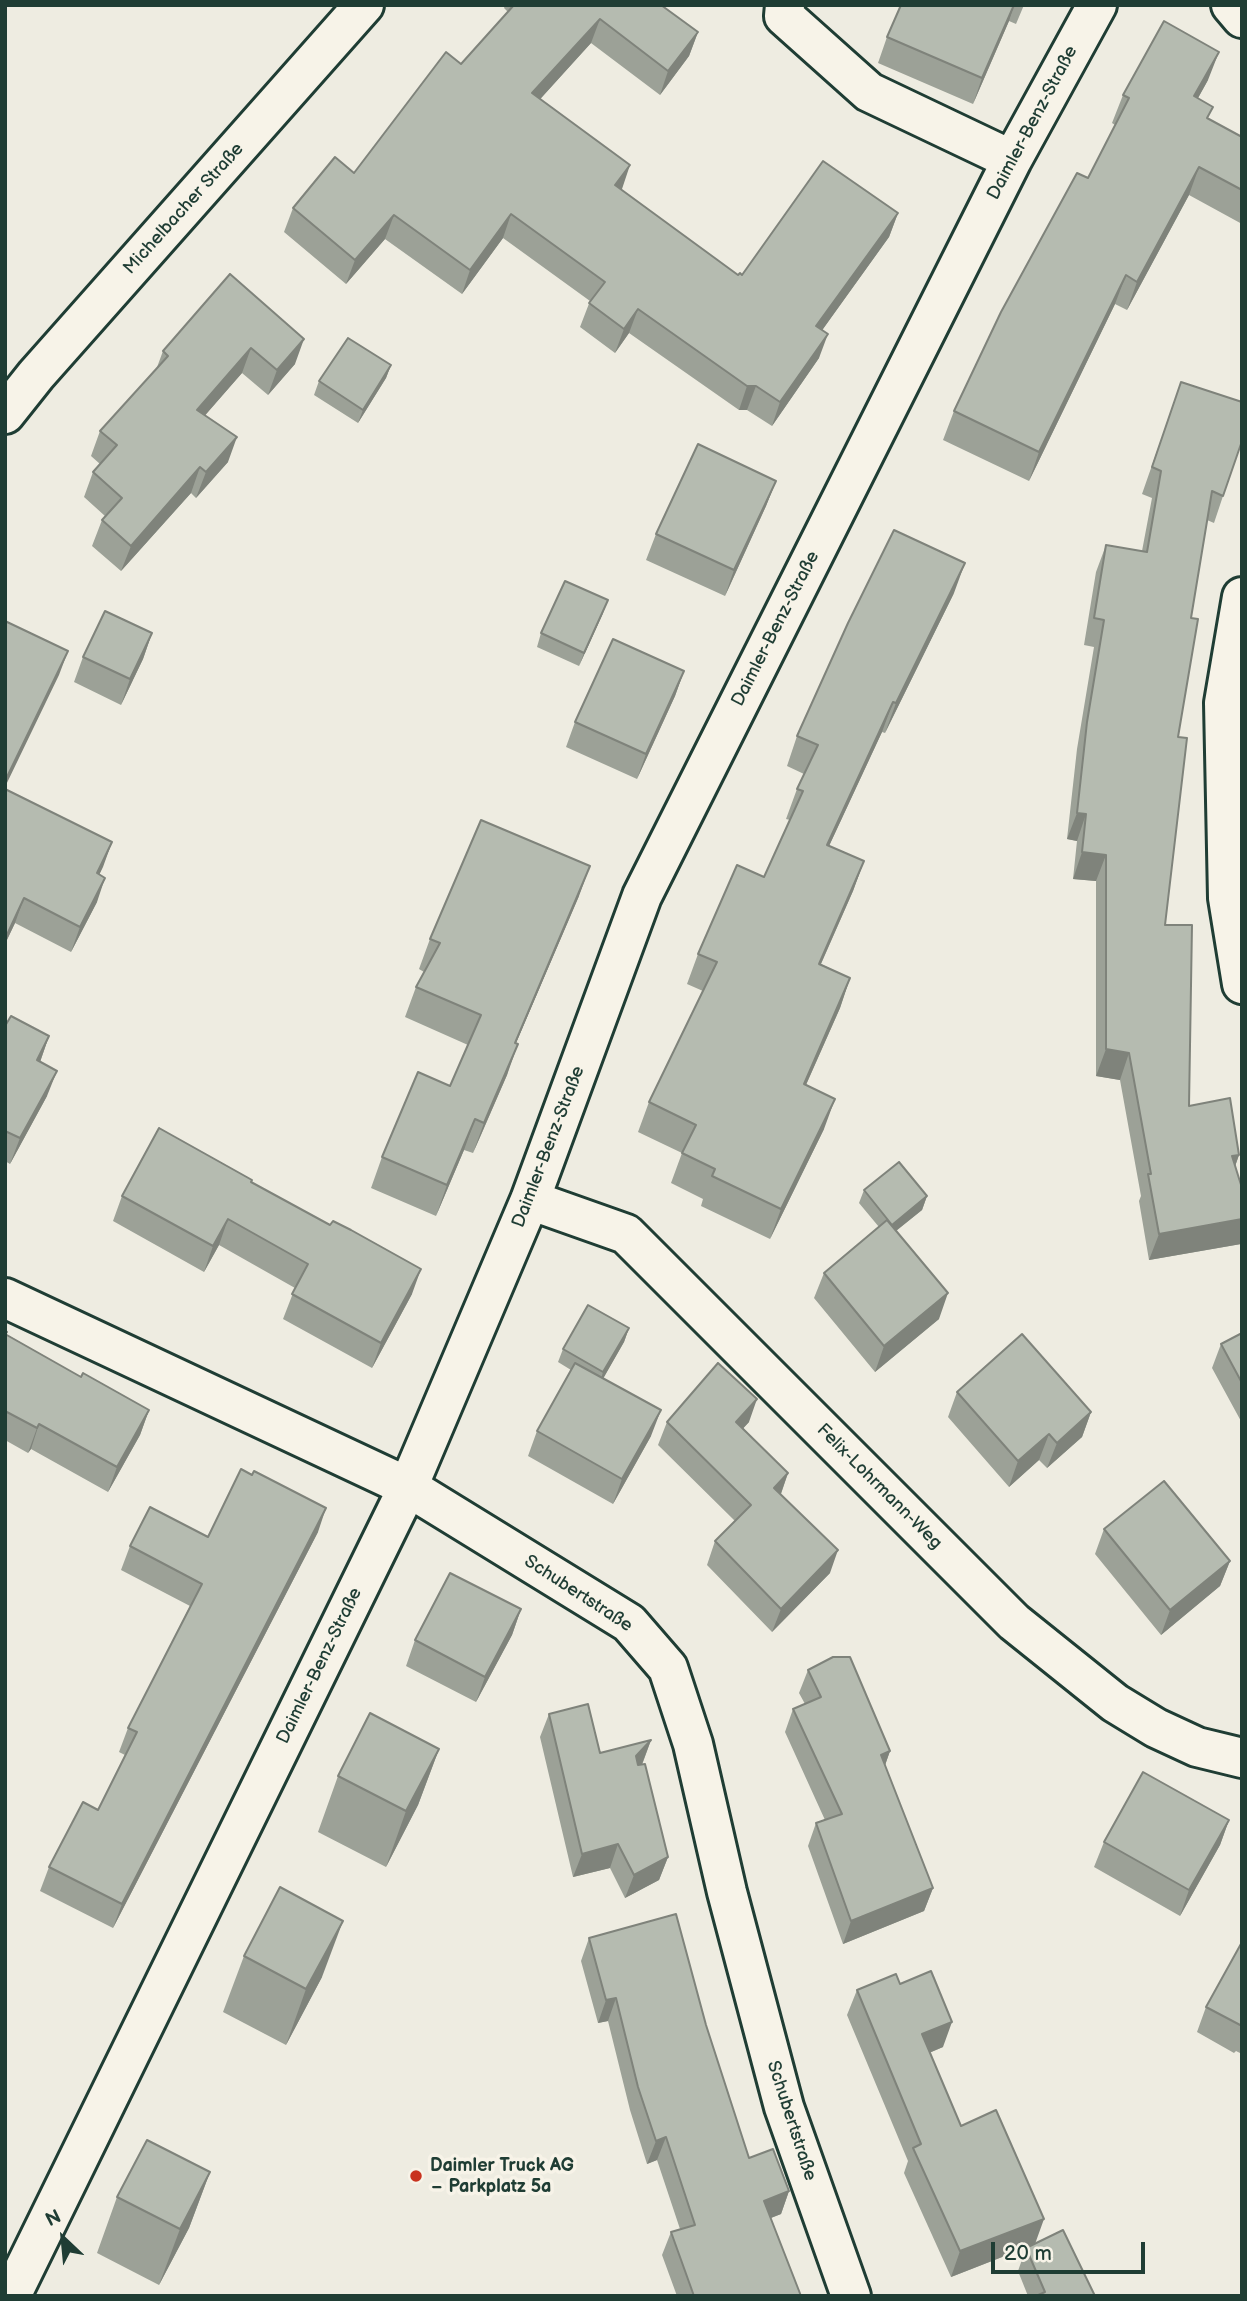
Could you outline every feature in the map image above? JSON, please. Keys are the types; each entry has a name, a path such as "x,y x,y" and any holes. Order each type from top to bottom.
{"street":[{"name":"Michelbacher Straße","path":"5,414 364,5"},
{"path":"785,5 784,16 869,92 1012,160"},
{"name":"Daimler-Benz-Straße","path":"11,2296 408,1487 530,1200 642,897 1012,160 1097,5"},
{"path":"1231,5 1242,18"},
{"path":"1242,597 1224,703 1228,898 1242,984"},
{"name":"Felix-Lohrmann-Weg","path":"530,1200 626,1234 1014,1622 1115,1703 1156,1728 1197,1747 1242,1758"},
{"name":"Schubertstraße","path":"5,1298 408,1487 629,1623 668,1668 693,1744 727,1892 784,2107 851,2296"}],"building":[{"path":"514,5 661,5 698,32 668,71 600,19 532,93 630,165 615,185 738,275 742,275 823,161 898,213 816,326 828,334 780,402 756,386 747,386 638,309 624,329 589,303 605,282 511,214 470,270 394,215 355,260 293,208 335,157 354,173 446,52 461,64"},
{"path":"901,5 1014,5 982,78 887,37"},
{"path":"1164,21 1219,52 1194,96 1213,107 1207,118 1242,137 1242,190 1199,167 1137,282 1126,275 1039,452 954,411 1001,312 1077,173 1088,178 1129,98 1123,95"},
{"path":"230,274 304,339 277,370 251,348 197,410 237,437 206,472 200,467 131,546 102,520 122,498 93,472 117,445 100,431 168,356 163,351"},
{"path":"348,338 391,365 363,410 319,381"},
{"path":"1181,382 1242,402 1242,441 1223,496 1212,491 1191,618 1198,619 1178,737 1187,738 1165,925 1192,925 1189,1106 1230,1098 1239,1155 1232,1156 1242,1188 1242,1219 1159,1234 1129,1053 1106,1049 1106,855 1082,852 1086,814 1077,813 1087,722 1104,620 1094,618 1106,545 1147,552 1161,471 1152,467"},
{"path":"698,444 776,481 734,570 656,534"},
{"path":"894,530 965,563 896,703 893,702 827,845 864,861 819,964 850,978 804,1084 835,1099 781,1209 712,1176 715,1169 682,1153 696,1125 649,1102 717,962 698,954 737,865 764,877 803,791 797,789 818,745 797,736"},
{"path":"565,581 608,600 584,653 541,633"},
{"path":"105,611 152,633 130,679 83,657"},
{"path":"5,621 68,651 5,781"},
{"path":"613,639 684,671 646,754 575,722"},
{"path":"5,789 112,842 97,873 105,878 80,927 24,898 5,939"},
{"path":"481,820 590,866 484,1123 475,1119 447,1185 382,1157 418,1072 450,1086 481,1015 416,987 440,943 430,939"},
{"path":"11,1016 49,1036 37,1060 57,1071 20,1138 5,1131 5,1026"},
{"path":"159,1128 330,1225 333,1221 421,1269 381,1343 292,1294 308,1264 228,1219 213,1246 122,1196"},
{"path":"899,1162 927,1196 892,1225 864,1190"},
{"path":"887,1220 948,1293 884,1346 824,1273"},
{"path":"588,1305 629,1328 603,1372 563,1349"},
{"path":"1242,1333 1242,1383 1221,1344"},
{"path":"5,1334 81,1377 83,1373 149,1410 117,1467 39,1424 37,1428 5,1411"},
{"path":"1022,1334 1091,1412 1057,1443 1049,1434 1018,1461 957,1392"},
{"path":"575,1363 661,1410 622,1479 537,1431"},
{"path":"718,1363 757,1399 736,1422 788,1473 774,1488 838,1550 781,1609 715,1541 751,1505 667,1422"},
{"path":"241,1469 252,1475 254,1471 326,1508 122,1904 49,1867 83,1802 98,1810 137,1732 128,1728 202,1584 130,1546 150,1507 208,1537"},
{"path":"1164,1481 1230,1561 1170,1610 1104,1529"},
{"path":"450,1573 521,1609 485,1677 415,1640"},
{"path":"833,1657 850,1657 890,1751 881,1755 933,1888 851,1921 816,1823 842,1814 793,1709 821,1697 808,1670"},
{"path":"588,1704 600,1753 651,1740 636,1756 638,1765 645,1764 668,1857 634,1875 618,1844 582,1854 549,1714"},
{"path":"370,1713 439,1749 406,1811 338,1776"},
{"path":"1143,1772 1229,1820 1189,1890 1104,1842"},
{"path":"280,1887 343,1921 306,1989 244,1956"},
{"path":"676,1914 706,2025 749,2158 773,2149 789,2191 764,2201 801,2296 694,2296 671,2232 695,2225 666,2137 656,2141 638,2087 616,1998 606,2000 589,1938"},
{"path":"1242,1942 1242,2026 1206,2007"},
{"path":"931,1971 952,2022 922,2034 961,2126 996,2110 1044,2219 960,2251 913,2148 921,2144 857,1990 896,1974 900,1984"},
{"path":"147,2140 210,2172 180,2229 117,2197"},
{"path":"1063,2230 1095,2296 1036,2296 1045,2292 1026,2248"}],"place":[{"name":"Daimler Truck AG − Parkplatz 5a","path":"416,2176"}]}
